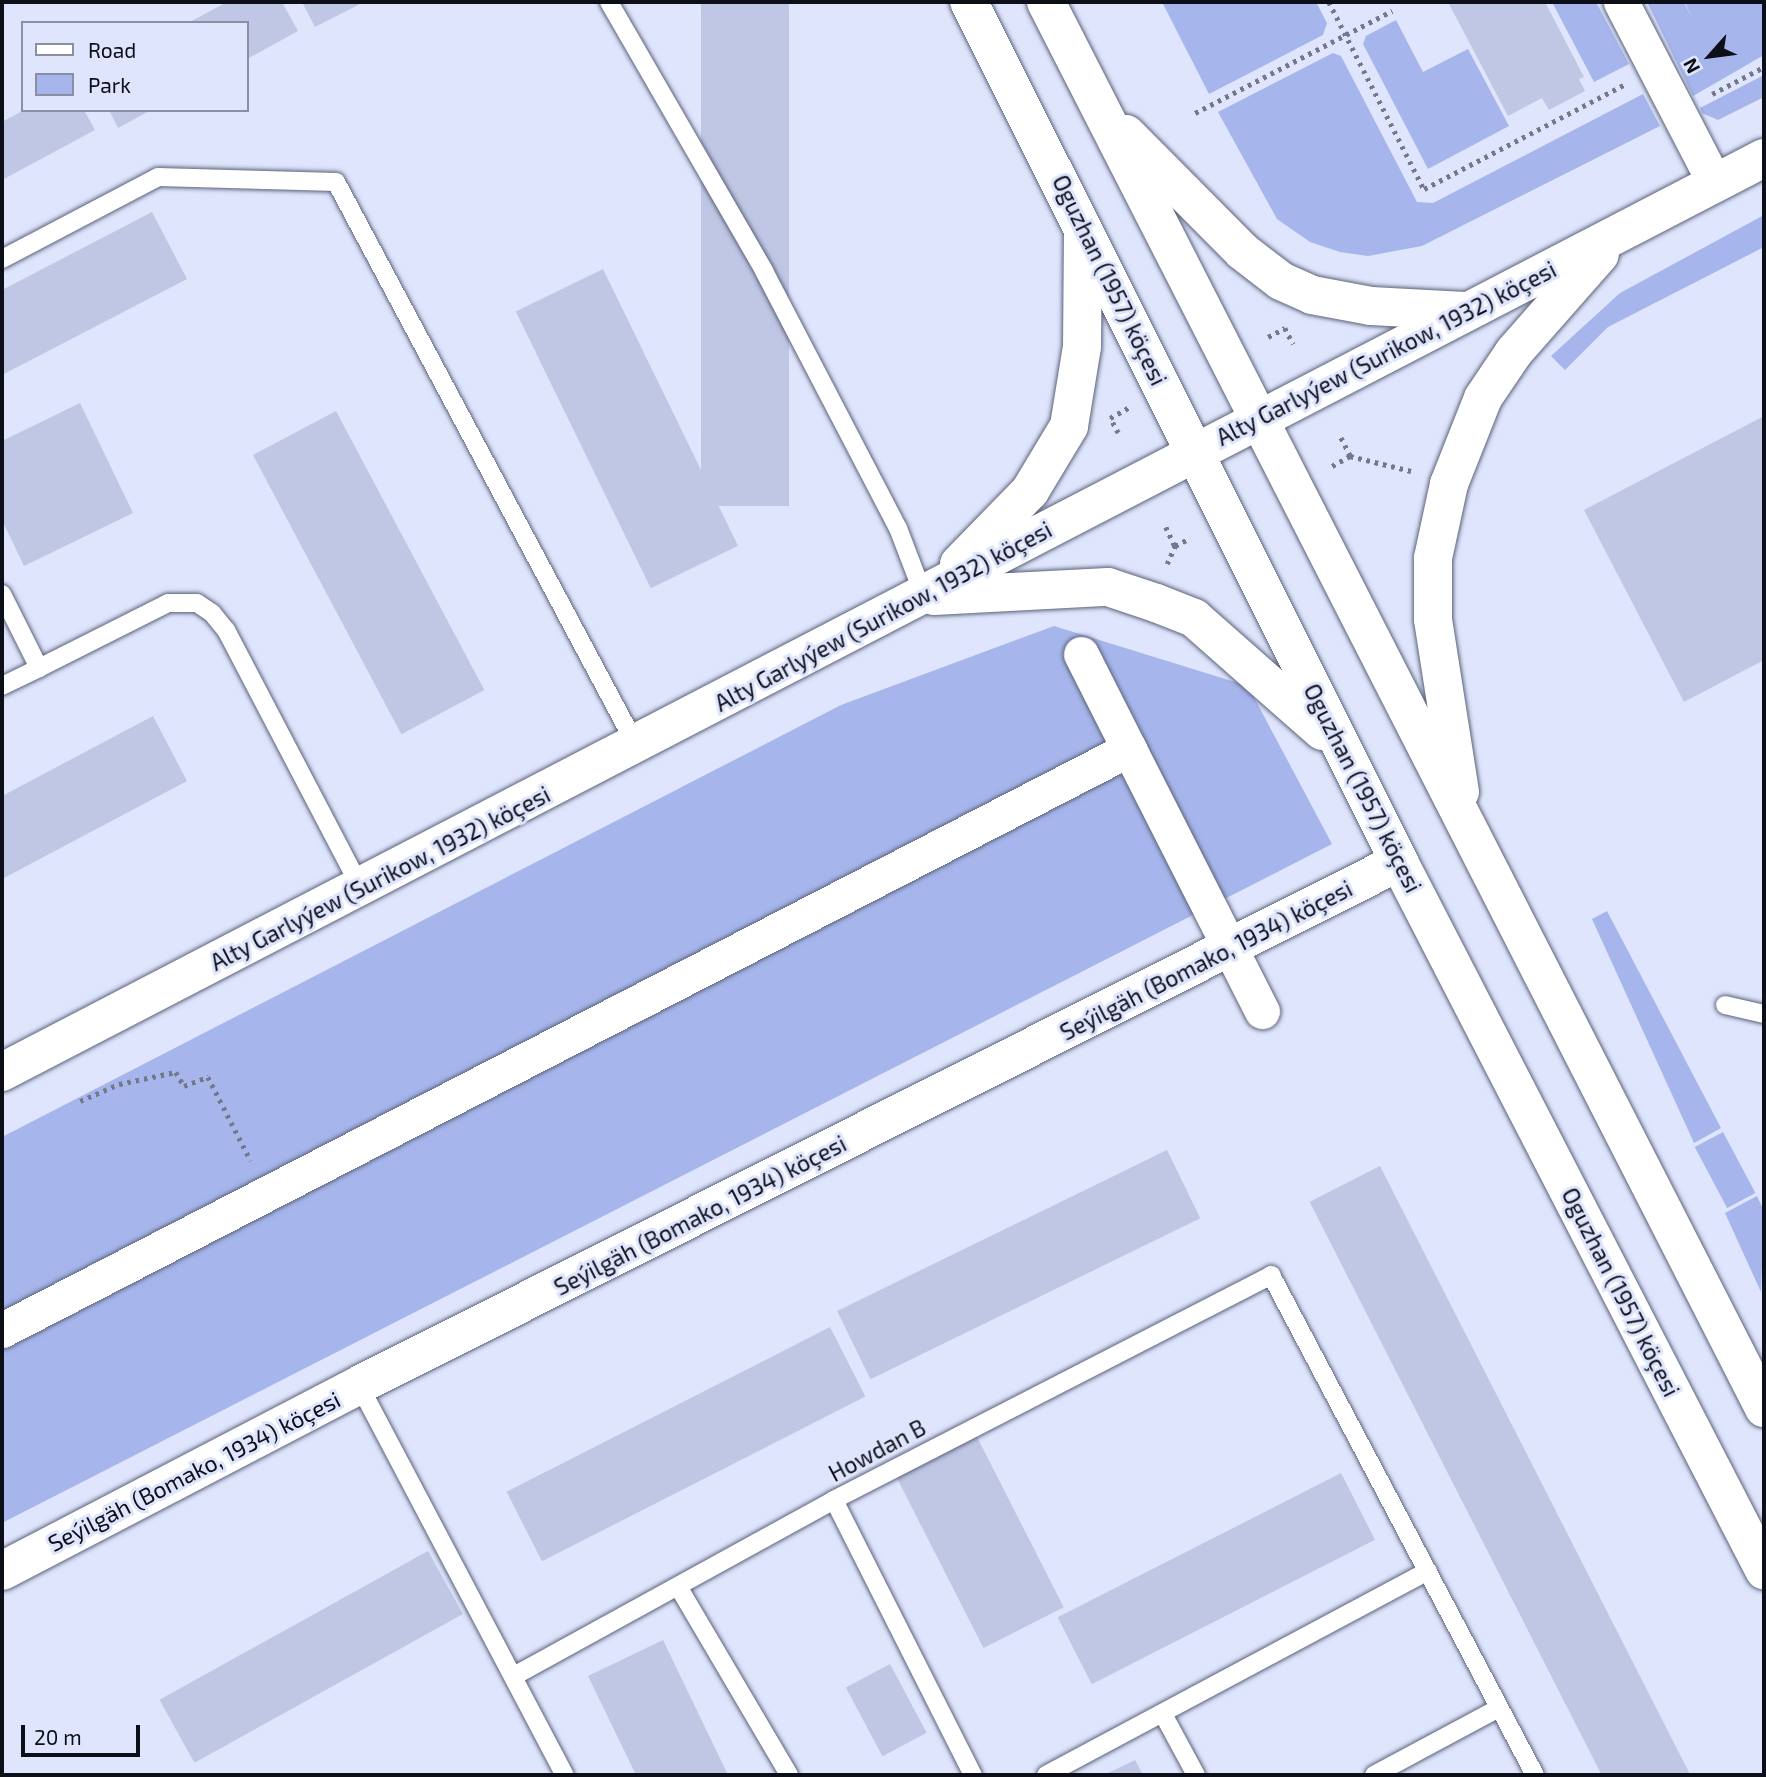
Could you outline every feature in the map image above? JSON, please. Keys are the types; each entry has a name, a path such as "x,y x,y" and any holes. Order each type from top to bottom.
{"main road":[{"name":"Oguzhan (1957) köçesi","path":"969,2 1083,222 1194,452 1399,862 1764,1570"},
{"path":"1046,2 1764,1408"},
{"path":"1100,108 1242,251 1281,281 1312,295 1371,306 1467,311"},
{"name":"Alty Garlyýew (Surikow, 1932) köçesi","path":"2,1072 1764,158"},
{"path":"924,596 1030,491 1069,426 1082,347 1083,222"},
{"path":"1465,826 1433,619 1433,558 1448,484 1483,398 1514,352 1543,314 1622,232"},
{"path":"924,596 1108,587 1168,608 1194,618 1231,647 1344,752"},
{"name":"Seýilgäh (Bomako, 1934) köçesi","path":"2,1571 359,1385 1399,862"}],"street":[{"path":"1621,2 1715,183"},
{"path":"1081,654 1228,950 1262,1011"},
{"path":"2,1330 1129,749"}],"lane":[{"path":"609,2 764,271 898,528 924,596"},
{"path":"2,259 158,177 336,182 636,745"},
{"path":"2,594 38,668"},
{"path":"2,686 168,603 189,601 212,612 226,630 361,888"},
{"path":"1725,1005 1764,1014"},
{"name":"Howdan B","path":"514,1675 679,1588 834,1500 1266,1274 1279,1282 1428,1571"},
{"path":"359,1385 565,1775"},
{"path":"834,1500 973,1775"},
{"path":"1046,1775 1428,1571 1535,1775"},
{"path":"679,1588 789,1775"},
{"path":"1374,1775 1499,1708"},
{"path":"1163,1714 1196,1775"}],"path":[{"path":"1329,2 1424,189 1656,69"},
{"path":"1195,113 1392,11"},
{"path":"1708,96 1764,67"},
{"path":"1268,337 1285,328 1293,344"},
{"path":"1118,433 1110,418 1128,408"},
{"path":"1340,436 1350,456"},
{"path":"1332,466 1350,456 1425,475"},
{"path":"1166,527 1175,546"},
{"path":"1165,572 1175,546 1191,538"},
{"path":"80,1101 119,1084 176,1072 184,1086 208,1077 268,1194"}],"green space":[{"path":"1162,2 1316,2 1327,23 1323,35 1209,94"},
{"path":"1552,2 1596,2 1629,64 1594,82"},
{"path":"1647,2 1684,2 1691,16 1685,2 1764,2 1764,55 1693,96"},
{"path":"1396,20 1423,72 1468,49 1509,126 1428,169 1363,44 1366,36"},
{"path":"1333,53 1341,56 1417,202 1433,203 1643,94 1660,126 1422,246 1368,256 1340,252 1310,242 1277,219 1218,112"},
{"path":"1764,75 1764,97 1718,120 1702,113 1700,108"},
{"path":"1764,215 1764,247 1608,327 1565,370 1551,356 1620,293"},
{"path":"1054,626 1248,686 1332,844 2,1523 2,1137 841,705"},
{"path":"1607,911 1721,1128 1694,1143 1592,919"},
{"path":"1723,1132 1755,1193 1727,1208 1695,1147"},
{"path":"1757,1196 1764,1211 1761,1292 1725,1213"}],"building":[{"path":"227,2 282,2 298,31 248,58 248,21 192,21"},
{"path":"302,2 364,2 315,27"},
{"path":"701,2 789,2 789,506 701,506"},
{"path":"1448,2 1545,2 1584,77 1579,79 1585,91 1549,110 1542,98 1508,116"},
{"path":"21,112 85,112 95,130 2,180 2,122"},
{"path":"110,112 147,112 118,128"},
{"path":"152,212 187,279 2,375 2,290"},
{"path":"603,269 738,546 651,588 516,312"},
{"path":"80,403 133,513 24,566 2,520 2,441"},
{"path":"336,411 484,690 401,734 253,455"},
{"path":"1764,416 1764,660 1684,702 1584,510"},
{"path":"153,716 187,781 2,879 2,796"},
{"path":"1167,1150 1200,1218 870,1379 837,1311"},
{"path":"1380,1166 1690,1775 1602,1775 1310,1202"},
{"path":"830,1327 865,1396 542,1561 507,1492"},
{"path":"977,1437 1064,1607 984,1648 897,1478"},
{"path":"1341,1473 1375,1540 1092,1684 1058,1617"},
{"path":"428,1551 463,1614 194,1763 159,1700"},
{"path":"663,1640 728,1775 636,1775 588,1676"},
{"path":"890,1664 927,1733 882,1756 846,1687"},
{"path":"1135,1760 1143,1775 1104,1775"}]}
